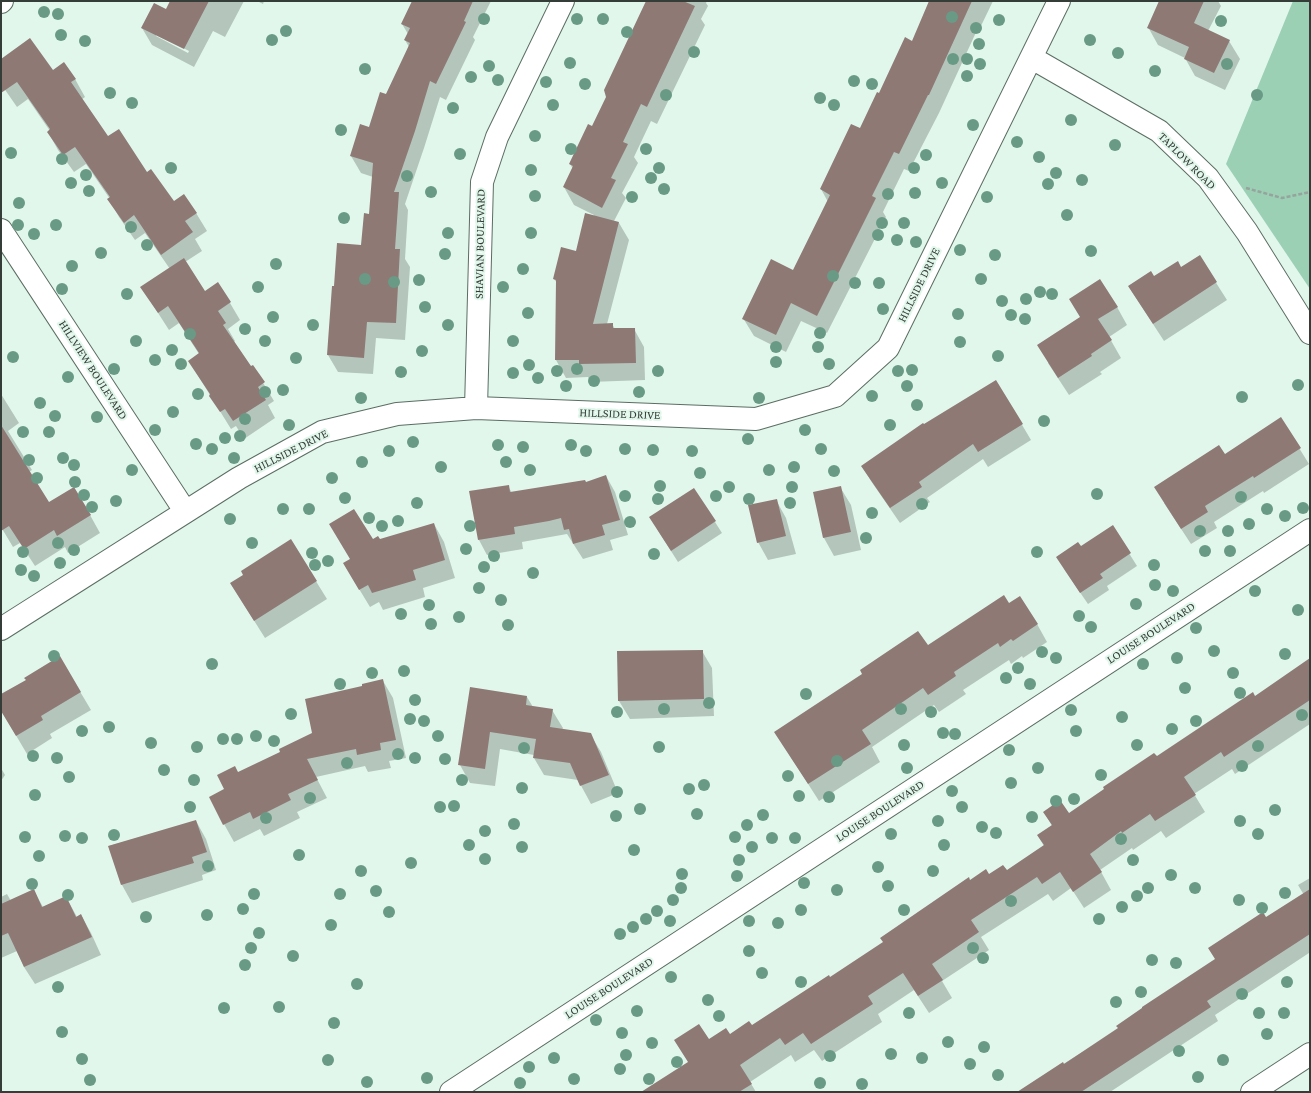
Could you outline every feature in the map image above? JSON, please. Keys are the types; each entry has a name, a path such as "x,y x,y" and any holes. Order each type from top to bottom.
{"street":[{"name":"SHAVIAN BOULEVARD","path":"476,408 482,182 497,137 563,1"},
{"name":"HILLSIDE DRIVE","path":"1,629 185,511 239,478 322,432 397,414 476,408 756,419 834,396 888,348 1059,1"},
{"name":"TAPLOW ROAD","path":"1032,58 1159,131 1208,178 1247,232 1310,333"},
{"name":"HILLVIEW BOULEVARD","path":"1,230 185,511"},
{"name":"LOUISE BOULEVARD","path":"451,1092 1310,530"},
{"path":"1252,1092 1310,1054"}],"path":[{"path":"1245,188 1282,198 1310,192"}],"green space":[{"path":"1293,1 1310,1 1310,289 1226,164"}],"building":[{"path":"170,1 209,1 184,49 141,28 154,3 166,9"},
{"path":"412,1 473,1 464,21 466,22 436,84 430,81 394,192 399,192 395,249 400,249 396,323 367,322 364,358 327,355 337,243 361,245 364,213 369,214 373,163 350,156 360,124 369,127 380,92 386,94 410,43 404,40 410,28 401,24"},
{"path":"646,1 683,1 695,6 647,107 641,104 623,142 628,144 611,178 616,180 602,208 563,187 573,166 569,164 588,124 592,126 606,97 604,90"},
{"path":"929,1 972,1 929,95 899,154 894,152 872,196 876,198 817,316 791,303 776,335 742,319 771,259 793,270 830,195 820,189 851,124 860,128 877,92 879,93 905,37 912,41"},
{"path":"1159,1 1204,1 1194,23 1230,40 1214,73 1184,59 1189,47 1147,28"},
{"path":"30,38 53,70 64,62 76,79 71,82 108,136 119,129 147,172 151,169 174,201 184,194 197,213 185,221 193,232 161,255 134,215 124,223 107,199 110,197 75,147 63,155 47,132 50,129 17,82 1,93 1,59"},
{"path":"585,213 619,222 593,324 613,323 613,328 635,328 636,363 579,364 579,360 555,360 556,280 553,279 561,247 576,251"},
{"path":"1200,255 1217,282 1153,324 1128,286 1151,271 1154,276 1178,261 1181,267"},
{"path":"184,258 205,291 218,282 231,302 218,311 226,323 223,325 251,366 253,365 265,382 258,387 266,400 233,421 225,409 220,412 188,361 199,353 168,306 158,313 140,287"},
{"path":"1100,279 1118,307 1098,319 1112,340 1091,354 1092,356 1058,378 1037,345 1080,317 1069,299"},
{"path":"996,380 1023,424 978,452 973,444 919,482 922,487 890,508 861,466 923,423 924,424"},
{"path":"1281,417 1301,448 1254,478 1253,476 1205,506 1208,512 1181,529 1154,487 1219,445 1225,454"},
{"path":"1,425 49,502 74,487 91,515 57,536 54,530 24,549 9,526 1,531"},
{"path":"606,475 620,520 602,525 605,535 573,544 569,529 564,530 561,518 514,527 515,534 478,540 469,491 509,485 510,492 585,480 586,482"},
{"path":"841,486 851,532 823,538 813,492"},
{"path":"694,488 716,521 671,551 649,517"},
{"path":"777,499 786,536 757,543 748,505"},
{"path":"354,509 373,539 378,536 380,539 434,523 445,560 413,570 416,580 372,593 368,585 359,590 343,563 350,559 329,524"},
{"path":"1113,525 1131,553 1100,574 1103,578 1080,593 1056,557 1078,542 1081,546"},
{"path":"291,539 317,581 254,621 230,583 243,575 241,571"},
{"path":"1004,595 1009,603 1020,596 1038,624 1013,641 1011,639 1000,647 998,643 954,672 956,676 928,695 923,688 862,730 871,744 808,784 774,732 862,674 860,670 918,631 928,645"},
{"path":"703,650 704,699 618,701 617,651"},
{"path":"60,656 81,692 41,716 43,720 16,736 1,711 1,694 26,680 24,678"},
{"path":"1310,658 1310,700 1224,757 1221,752 1184,777 1196,795 1155,821 1150,814 1122,833 1121,831 1090,854 1102,872 1073,892 1060,872 1042,884 1037,877 971,920 979,932 932,964 943,980 918,996 903,973 868,996 873,1004 811,1044 803,1033 785,1045 780,1038 740,1065 752,1084 739,1092 641,1092 688,1062 674,1040 699,1024 709,1039 726,1028 730,1034 749,1021 752,1025 883,942 880,938 969,877 970,880 986,869 989,874 1003,865 1007,870 1044,845 1037,835 1052,825 1043,812 1060,800 1069,813 1104,789 1103,787 1154,753 1157,756 1253,692 1255,696"},
{"path":"383,679 396,740 380,743 381,750 357,755 356,749 307,759 318,780 288,794 291,800 253,819 250,812 223,825 209,797 224,789 217,775 235,766 238,772 280,752 279,749 312,733 305,699 362,686 362,684"},
{"path":"470,687 527,696 526,705 553,709 550,727 591,733 609,775 580,786 570,763 533,758 536,739 490,732 485,769 458,765"},
{"path":"196,820 207,852 192,857 194,863 121,885 108,846"},
{"path":"34,889 42,907 66,896 76,917 81,914 92,937 24,967 8,933 1,936 1,904"},
{"path":"1310,889 1310,934 1207,1001 1211,1007 1081,1092 1017,1092 1063,1062 1064,1064 1118,1028 1116,1026 1142,1007 1215,959 1208,948 1263,912 1266,917"}]}
